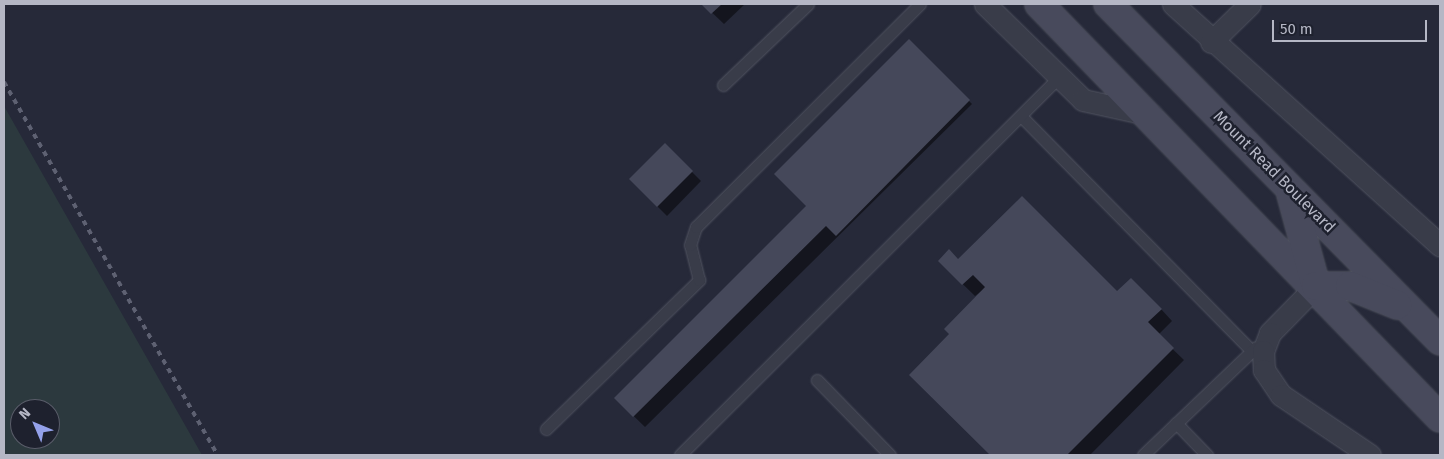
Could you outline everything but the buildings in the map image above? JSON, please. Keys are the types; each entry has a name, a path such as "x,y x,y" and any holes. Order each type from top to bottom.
{"main road":[{"path":"1039,4 1151,115 1440,418"},
{"name":"Mount Read Boulevard","path":"1108,4 1440,341"},
{"path":"1288,187 1313,262 1316,286"},
{"path":"1316,286 1350,286 1376,294 1416,315"}],"street":[{"path":"985,4 1059,77 1094,105 1151,115"},
{"path":"1173,4 1211,42 1440,245"},
{"path":"1211,42 1250,4"},
{"path":"1316,286 1270,333 1263,351 1264,370 1272,386 1368,454"}],"lane":[{"path":"723,85 808,4"},
{"path":"546,429 698,280 690,245 696,227 920,4"},
{"path":"680,455 1059,77"},
{"path":"1021,116 1252,351"},
{"path":"1143,455 1270,333"},
{"path":"817,380 890,455"},
{"path":"1176,423 1207,455"}],"shaded area":[{"path":"4,106 202,455 4,455"}],"railway":[{"path":"4,82 218,455"}]}
